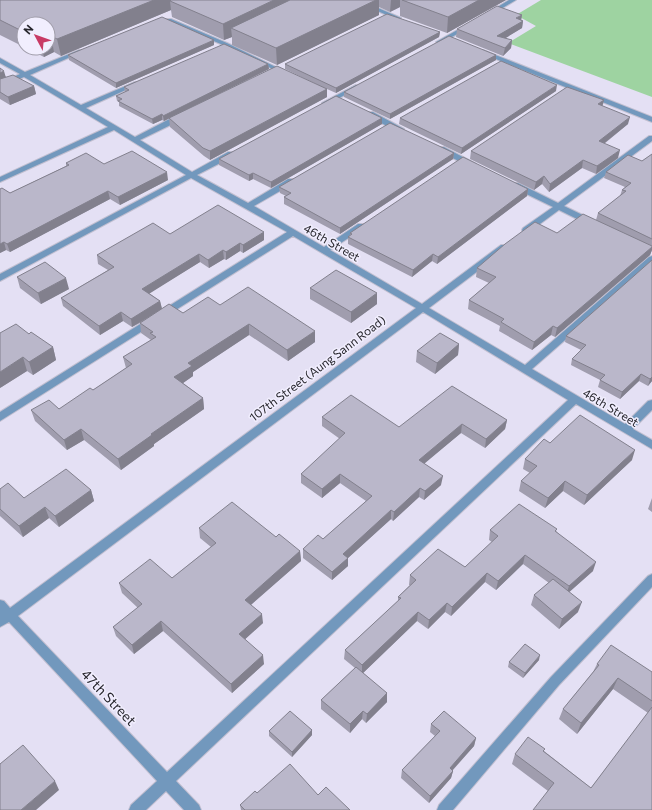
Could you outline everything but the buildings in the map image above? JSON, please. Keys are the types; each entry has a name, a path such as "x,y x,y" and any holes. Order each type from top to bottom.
{"street":[{"path":"355,0 386,16 404,21"},
{"path":"481,19 513,0"},
{"path":"386,16 403,10"},
{"path":"166,16 291,76"},
{"path":"434,45 452,39 474,22"},
{"path":"439,34 452,39"},
{"path":"0,86 24,74 90,47"},
{"path":"476,49 501,62 565,89 652,120"},
{"name":"46th Street","path":"0,60 114,127 191,175 293,232 652,445"},
{"path":"80,108 145,79"},
{"path":"316,108 364,82"},
{"path":"363,110 409,133"},
{"path":"134,140 189,113"},
{"path":"0,180 114,127"},
{"path":"520,234 652,138"},
{"path":"436,146 482,169"},
{"path":"0,278 240,149"},
{"path":"248,206 295,179"},
{"path":"510,183 594,224"},
{"path":"324,251 370,220"},
{"path":"0,417 293,232"},
{"name":"107th Street (Aung Sann Road)","path":"5,618 508,243"},
{"path":"526,369 652,260"},
{"path":"136,810 575,399"},
{"path":"626,430 652,404"},
{"path":"444,810 555,681 652,579"},
{"name":"47th Street","path":"0,605 5,618 194,810"}],"green space":[{"path":"541,0 652,0 652,97 508,43 536,26 516,15"}]}
